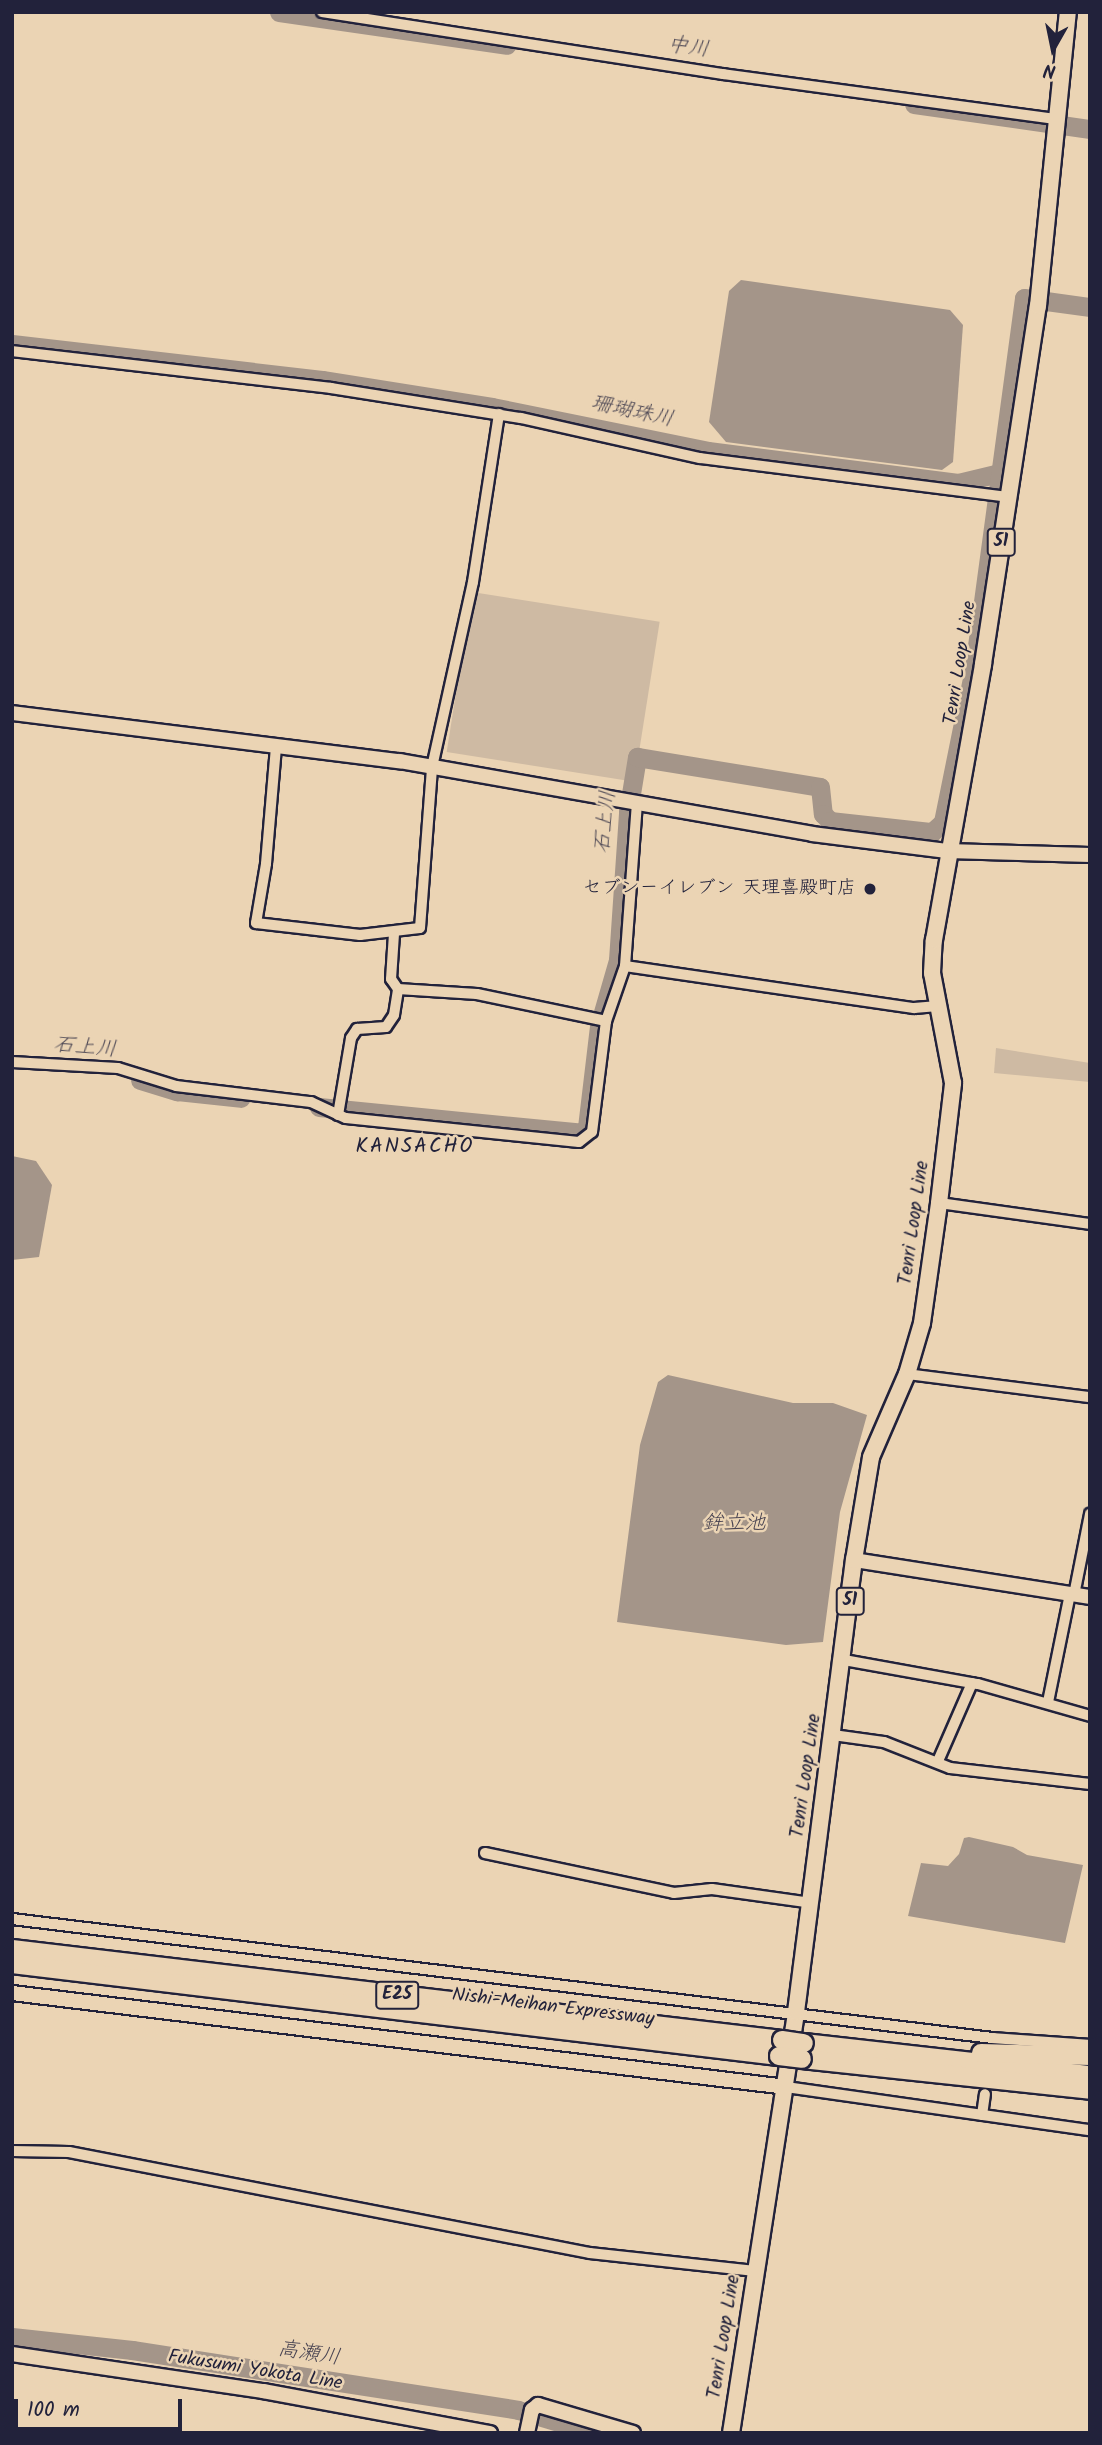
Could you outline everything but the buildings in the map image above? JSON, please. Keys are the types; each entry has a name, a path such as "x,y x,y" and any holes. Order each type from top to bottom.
{"highway":[{"name":"Nishi-Meihan Expressway","path":"12,1949 1090,2090"},
{"name":"Nishi-Meihan Expressway","path":"12,1964 780,2048"},
{"path":"860,2050 876,2045 1090,2056"},
{"name":"Nishi-Meihan Expressway","path":"803,2051 860,2050 1090,2075"}],"main road":[{"name":"Tenri Loop Line","path":"731,2433 786,2087 844,1660 854,1560 872,1457 907,1374 922,1323 953,1106 949,1047 938,1006 933,951 947,851 984,664 1007,497 1039,299 1068,12"}],"street":[{"path":"322,12 1055,125"},
{"path":"12,351 331,388 499,414 701,458 1007,497"},
{"path":"276,747 256,923 331,934 394,934 420,928 432,766 473,582 499,414"},
{"path":"12,713 432,766 812,834 947,851 1090,855"},
{"path":"12,1062 118,1068 176,1086 326,1106 338,1115 579,1142 592,1132 602,1020 625,966 636,802"},
{"path":"394,934 391,979 398,989"},
{"path":"625,966 914,1008 938,1006"},
{"path":"398,989 477,994 602,1020"},
{"path":"338,1115 352,1038 357,1029 386,1027 398,989"},
{"path":"939,1203 1090,1224"},
{"path":"907,1374 1090,1397"},
{"path":"1048,1702 1090,1514"},
{"path":"854,1560 1090,1597"},
{"path":"844,1660 972,1683 1048,1702 1090,1716"},
{"path":"938,1761 972,1683"},
{"path":"834,1735 884,1742 938,1761 950,1768 983,1774 1090,1784"},
{"path":"485,1853 674,1893 712,1889 811,1903"},
{"path":"12,1919 796,2012 992,2041 1090,2045"},
{"path":"12,1993 786,2087 1090,2130"},
{"path":"982,2115 985,2094"},
{"path":"12,2151 69,2152 590,2253 757,2271"},
{"name":"Fukusumi Yokota Line","path":"12,2354 263,2390 481,2431"},
{"path":"527,2431 532,2410 538,2405 633,2433"}],"shaded area":[{"path":"472,592 660,622 634,782 447,752"},
{"path":"996,1048 1090,1063 1090,1082 994,1073"}],"water":[{"path":"741,280 950,310 963,325 953,462 942,470 726,442 709,422 729,291"},
{"path":"12,1156 36,1161 52,1185 39,1257 12,1260"},
{"name":"鉾立池","path":"668,1375 793,1403 833,1403 867,1415 840,1512 823,1642 786,1645 617,1622 640,1445 658,1382"},
{"path":"964,1838 1013,1847 1027,1855 1083,1865 1065,1943 908,1916 921,1863 948,1866 959,1854"}],"waterway":[{"name":"中川","path":"279,12 507,45"},
{"name":"中川","path":"914,104 1090,129"},
{"name":"石上川","path":"319,1107 582,1133 587,1127 599,1026 618,960 628,812 637,757 820,787 823,814 830,821 932,832 943,822 974,668 1024,298 1090,307"},
{"name":"珊瑚珠川","path":"12,344 322,380 492,407 708,451 958,483 1003,472"},
{"name":"石上川","path":"140,1080 177,1091 241,1098"},
{"name":"高瀬川","path":"12,2337 132,2350 518,2410 595,2433"}],"place":[{"name":"セブン－イレブン 天理喜殿町店","path":"870,889"}],"district":[{"name":"KANSACHO","path":"415,1147"}]}
